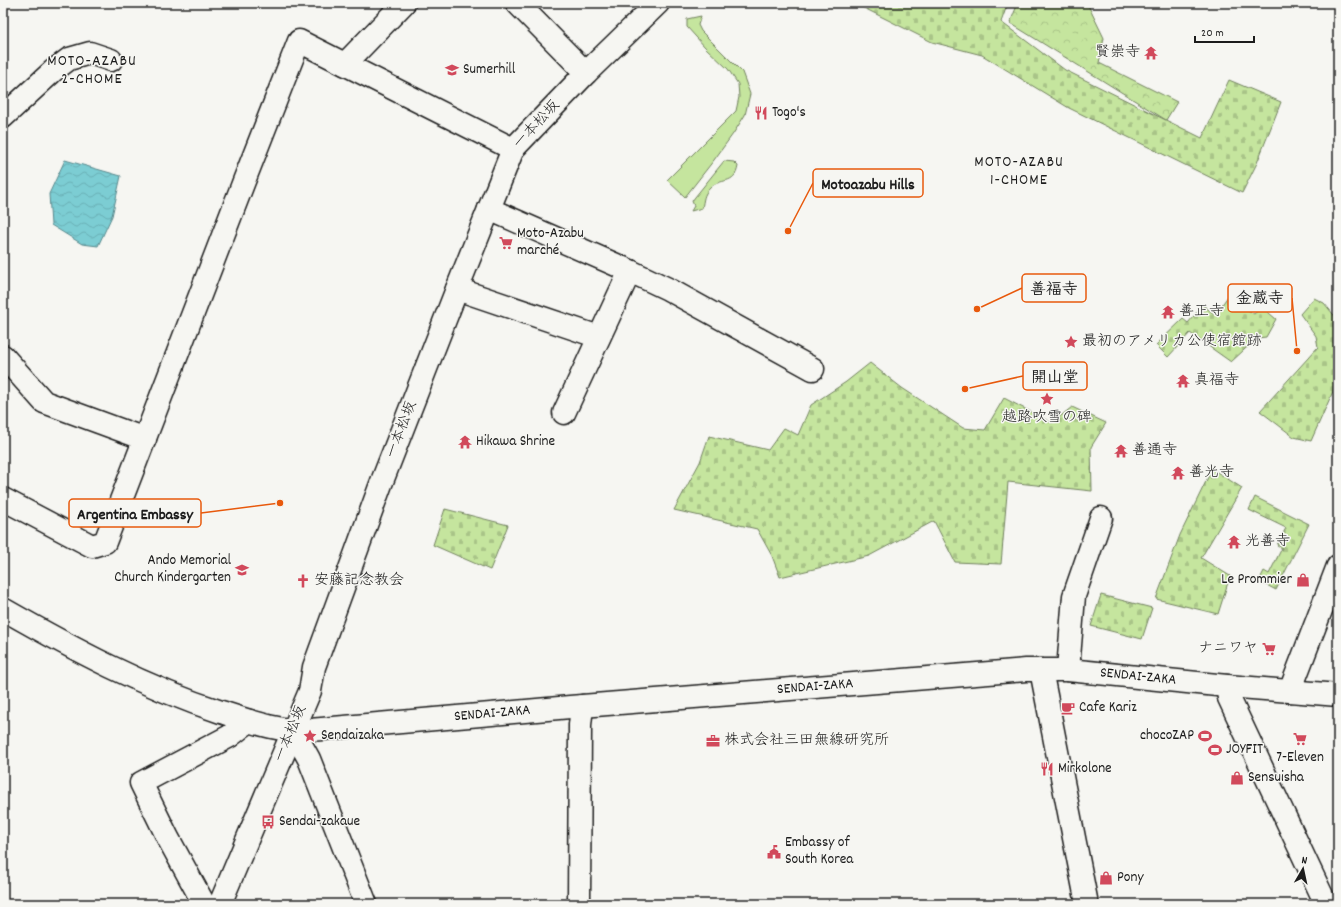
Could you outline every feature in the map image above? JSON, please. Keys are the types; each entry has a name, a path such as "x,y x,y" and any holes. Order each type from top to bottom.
{"street":[{"path":"344,64 404,3"},
{"path":"516,3 586,73"},
{"name":"一本松坂","path":"220,904 310,691 314,667 355,553 513,149 586,73 658,3"},
{"path":"3,499 92,546 105,542 299,41 513,149"},
{"path":"3,118 69,58 90,53 111,60"},
{"path":"489,209 630,271 682,297 813,369"},
{"path":"564,413 630,271"},
{"path":"457,289 599,337"},
{"path":"3,356 44,402 145,439"},
{"path":"1068,670 1074,596 1101,518"},
{"path":"1290,691 1338,566"},
{"name":"SENDAI-ZAKA","path":"3,609 55,639 187,701 274,728 293,730 322,729 582,706 1040,670 1068,670 1227,686 1338,695"},
{"path":"1040,670 1088,904"},
{"path":"1227,686 1230,698 1326,904"},
{"path":"579,904 580,720 582,706"},
{"path":"204,904 168,838 141,783 230,736 249,721"},
{"path":"293,730 309,759 366,904"}],"green space":[{"path":"854,3 1008,3 1001,22 1065,70 1202,138 1229,80 1281,102 1257,163 1242,193 1069,108 982,55 932,42"},
{"path":"1018,3 1087,3 1104,38 1099,63 1177,102 1166,120 1010,23"},
{"path":"701,16 698,25 701,31 742,72 750,94 745,115 714,160 685,197 667,180 736,111 739,97 738,84 728,69 687,27 687,19"},
{"path":"724,161 734,162 738,166 734,176 710,188 704,198 702,208 691,211 694,206 692,201"},
{"path":"1228,296 1254,314 1262,307 1276,319 1266,337 1257,338 1231,362 1190,333 1168,357 1156,345 1183,319 1188,323 1203,305 1215,315"},
{"path":"1314,298 1324,303 1338,320 1338,380 1311,441 1294,437 1260,411 1318,347 1316,336 1300,314"},
{"path":"870,363 902,388 963,428 985,430 1004,398 1052,423 1072,407 1106,423 1091,447 1092,491 1008,482 1001,564 955,562 934,521 869,556 780,577 772,556 757,529 674,510 700,462 709,436 768,450 784,428 798,435 811,405 846,382"},
{"path":"1212,469 1242,488 1201,558 1230,576 1218,614 1156,599 1180,535"},
{"path":"1255,497 1309,524 1276,590 1259,581 1264,571 1269,574 1282,548 1277,545 1286,528 1249,510"},
{"path":"445,509 508,525 490,570 433,545"},
{"path":"1101,595 1152,608 1142,639 1091,626"}],"water":[{"path":"65,160 121,176 112,216 98,246 82,244 51,225 49,194"}],"place":[{"name":"賢崇寺","path":"1151,53"},
{"name":"Sumerhill","path":"452,70"},
{"name":"Togo's","path":"761,113"},
{"name":"Motoazabu Hills","path":"788,231"},
{"name":"Moto-Azabu marché","path":"506,243"},
{"name":"善福寺","path":"977,309"},
{"name":"善正寺","path":"1168,312"},
{"name":"最初のアメリカ公使宿館跡","path":"1071,342"},
{"name":"金蔵寺","path":"1297,351"},
{"name":"真福寺","path":"1183,381"},
{"name":"開山堂","path":"965,389"},
{"name":"越路吹雪の碑","path":"1047,399"},
{"name":"Hikawa Shrine","path":"465,442"},
{"name":"善通寺","path":"1121,451"},
{"name":"善光寺","path":"1178,473"},
{"name":"Argentina Embassy","path":"280,503"},
{"name":"光善寺","path":"1234,542"},
{"name":"Ando Memorial Church Kindergarten","path":"242,570"},
{"name":"Le Prommier","path":"1303,580"},
{"name":"安藤記念教会","path":"303,581"},
{"name":"ナニワヤ","path":"1269,649"},
{"name":"Cafe Kariz","path":"1068,708"},
{"name":"Sendaizaka","path":"310,736"},
{"name":"chocoZAP","path":"1205,736"},
{"name":"7-Eleven","path":"1300,739"},
{"name":"株式会社三田無線研究所","path":"713,741"},
{"name":"JOYFIT","path":"1215,750"},
{"name":"Mirkolone","path":"1047,769"},
{"name":"Sensuisha","path":"1237,778"},
{"name":"Sendai-zakaue","path":"268,822"},
{"name":"Embassy of South Korea","path":"774,852"},
{"name":"Pony","path":"1106,878"}],"district":[{"name":"MOTO-AZABU 2-CHOME","path":"92,70"},
{"name":"MOTO-AZABU 1-CHOME","path":"1019,171"}]}
